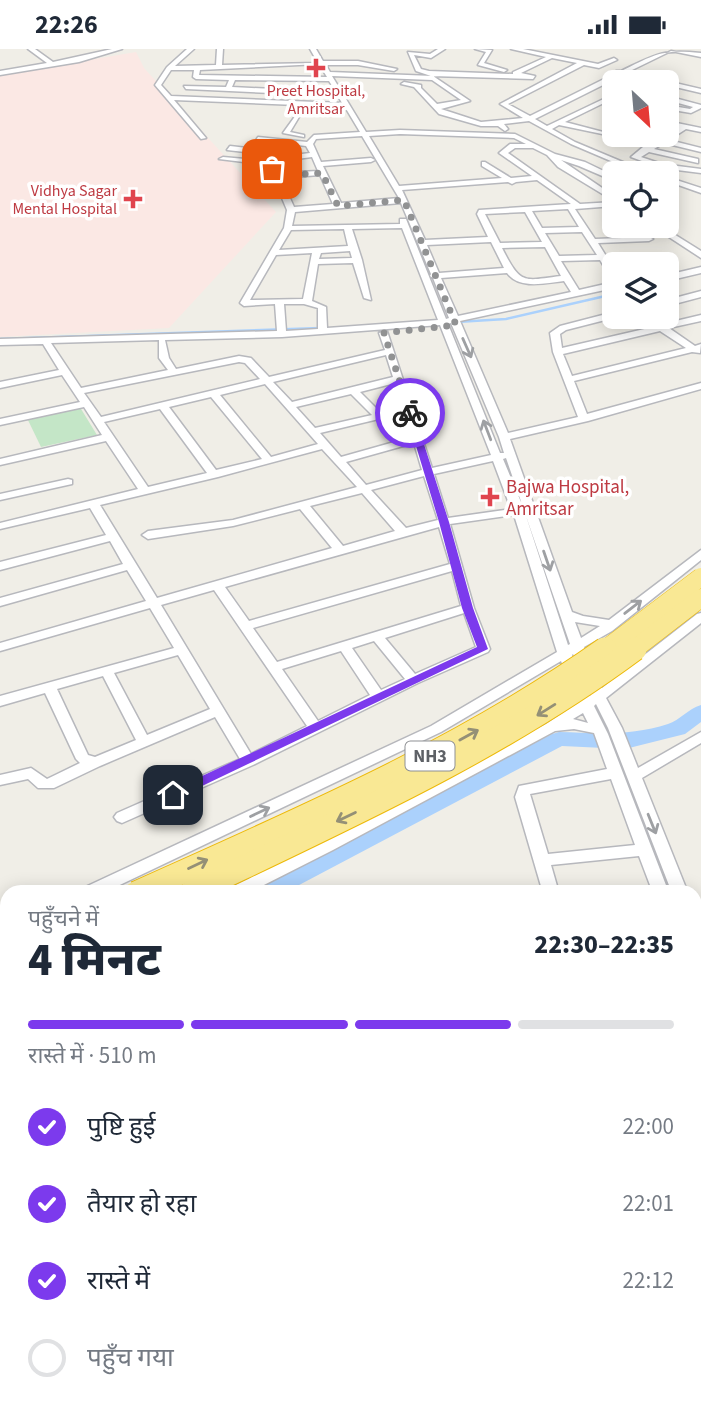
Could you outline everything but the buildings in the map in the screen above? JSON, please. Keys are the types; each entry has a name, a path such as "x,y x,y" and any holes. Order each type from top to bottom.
{"highway":[{"name":"NH3","path":"154,885 357,793 470,735 619,640 701,577"},
{"name":"NH3","path":"206,885 393,794 506,734 584,684 701,598"}],"street":[{"path":"32,49 50,63"},
{"path":"1,70 50,63 111,49"},
{"path":"1,70 79,60 119,49"},
{"path":"191,49 169,68 158,85 203,138"},
{"path":"219,49 219,67"},
{"path":"306,49 328,77 360,133 397,188 405,226 424,277 450,323 504,436 524,510 571,649"},
{"path":"313,49 319,64"},
{"path":"402,49 410,54 431,55 442,49"},
{"path":"478,49 490,51 480,64 546,81"},
{"path":"514,49 600,67 614,61"},
{"path":"621,70 659,49"},
{"path":"603,58 633,64 671,49 701,54"},
{"path":"682,49 701,54"},
{"path":"515,73 568,51"},
{"path":"81,52 89,55"},
{"path":"410,54 419,71"},
{"path":"169,68 358,63 387,69 419,71 432,75 467,101 436,106"},
{"path":"583,63 502,104 546,129 618,161"},
{"path":"197,68 197,77 432,75 533,78"},
{"path":"407,77 404,84 419,86 420,93 443,115 466,118 472,124 499,124 526,117 602,79"},
{"path":"228,89 233,78"},
{"path":"679,86 701,91"},
{"path":"186,87 340,99"},
{"path":"169,98 340,99"},
{"path":"546,129 602,102"},
{"path":"679,102 699,106 691,111 679,109"},
{"path":"594,106 602,108"},
{"path":"296,117 286,133 312,140"},
{"path":"571,117 602,125"},
{"path":"559,123 602,137"},
{"path":"499,124 532,146 602,173"},
{"path":"679,126 701,130"},
{"path":"679,130 685,127"},
{"path":"258,139 312,140 360,133 408,132 515,136"},
{"path":"360,133 371,160 399,200 423,243 495,457 524,510 565,614 573,679 613,723"},
{"path":"565,138 622,161"},
{"path":"312,140 316,160 338,206"},
{"path":"679,144 701,150"},
{"path":"532,146 513,146 503,153 574,206 602,255"},
{"path":"650,147 635,157 661,166 701,171"},
{"path":"230,148 282,153 284,157"},
{"path":"646,149 695,161"},
{"path":"244,161 254,150"},
{"path":"553,156 561,165 602,193"},
{"path":"323,331 322,307 307,302 244,303 288,228 291,210 272,169 271,159 284,157 371,160"},
{"path":"223,159 244,161 272,169"},
{"path":"485,164 512,182"},
{"path":"235,168 322,173"},
{"path":"397,188 539,178"},
{"path":"679,185 701,193"},
{"path":"291,210 399,200"},
{"path":"567,278 519,281 511,277 481,213 602,202"},
{"path":"527,209 554,259 578,294"},
{"path":"288,228 405,226"},
{"path":"348,227 368,298"},
{"path":"540,231 586,229"},
{"path":"675,238 701,255"},
{"path":"594,241 649,239"},
{"path":"423,243 546,244"},
{"path":"273,253 354,248"},
{"path":"307,302 317,250"},
{"path":"554,259 602,257"},
{"path":"314,262 358,260"},
{"path":"679,273 701,268"},
{"path":"435,276 509,271"},
{"path":"0,343 282,334 450,323 602,290"},
{"path":"0,343 47,345 384,333 450,323 602,291"},
{"path":"679,300 701,294"},
{"path":"279,303 282,334"},
{"path":"679,323 701,318"},
{"path":"584,419 554,337 557,331 602,319"},
{"path":"558,352 652,329"},
{"path":"663,329 698,350"},
{"path":"122,817 248,761 413,680 483,649 467,608 444,522 384,333"},
{"path":"162,342 164,358 174,373"},
{"path":"47,345 79,391 84,404 145,491"},
{"path":"568,380 698,350"},
{"path":"97,421 389,352"},
{"path":"79,391 248,360 403,532"},
{"path":"0,385 64,372"},
{"path":"289,406 399,379"},
{"path":"504,436 584,419 701,386"},
{"path":"353,390 378,415"},
{"path":"214,394 269,461"},
{"path":"0,422 84,404"},
{"path":"163,406 214,475"},
{"path":"313,432 409,409"},
{"path":"0,461 108,437"},
{"path":"338,461 417,439"},
{"path":"0,526 214,475 324,445"},
{"path":"148,535 233,523 428,473 511,455"},
{"path":"0,497 68,482"},
{"path":"93,503 248,761"},
{"path":"304,506 340,549"},
{"path":"0,647 403,532 444,522 524,510"},
{"path":"0,566 114,536"},
{"path":"104,885 436,729 612,624 701,554"},
{"path":"0,602 132,565"},
{"path":"247,626 456,566"},
{"path":"218,586 315,728"},
{"path":"275,667 467,608"},
{"path":"565,614 581,620 612,624"},
{"path":"249,885 551,727 593,701 701,617"},
{"path":"376,636 413,680"},
{"path":"344,646 378,697"},
{"path":"0,701 181,650"},
{"path":"106,670 144,742"},
{"path":"631,673 618,693 613,723 618,766 633,777 677,885"},
{"path":"48,686 83,759 95,762"},
{"path":"593,701 600,732 618,766 658,885"},
{"path":"0,780 31,773 43,783 49,784 217,711"},
{"path":"551,727 574,724 600,732"},
{"path":"633,777 701,737"},
{"path":"549,885 522,797 524,790 618,766"},
{"path":"542,860 646,850"}],"shaded area":[{"name":"Vidhya Sagar Mental Hospital","path":"136,52 144,68 276,212 169,328 0,337 0,75"}],"green space":[{"path":"78,404 97,435 41,447 26,416"}],"waterway":[{"path":"457,322 506,319 602,297"},
{"path":"0,339 320,328"},
{"path":"277,885 559,739 625,742 678,729 701,712"}],"way so far":[{"path":"272,169 275,176 322,173 338,206 404,200 456,325 384,333 410,413"}],"place":[{"name":"Preet Hospital, Amritsar","path":"316,68"},
{"name":"Vidhya Sagar Mental Hospital","path":"133,199"},
{"name":"Bajwa Hospital, Amritsar","path":"490,497"}],"route":[{"path":"173,795 483,649 467,608 410,413"}]}
